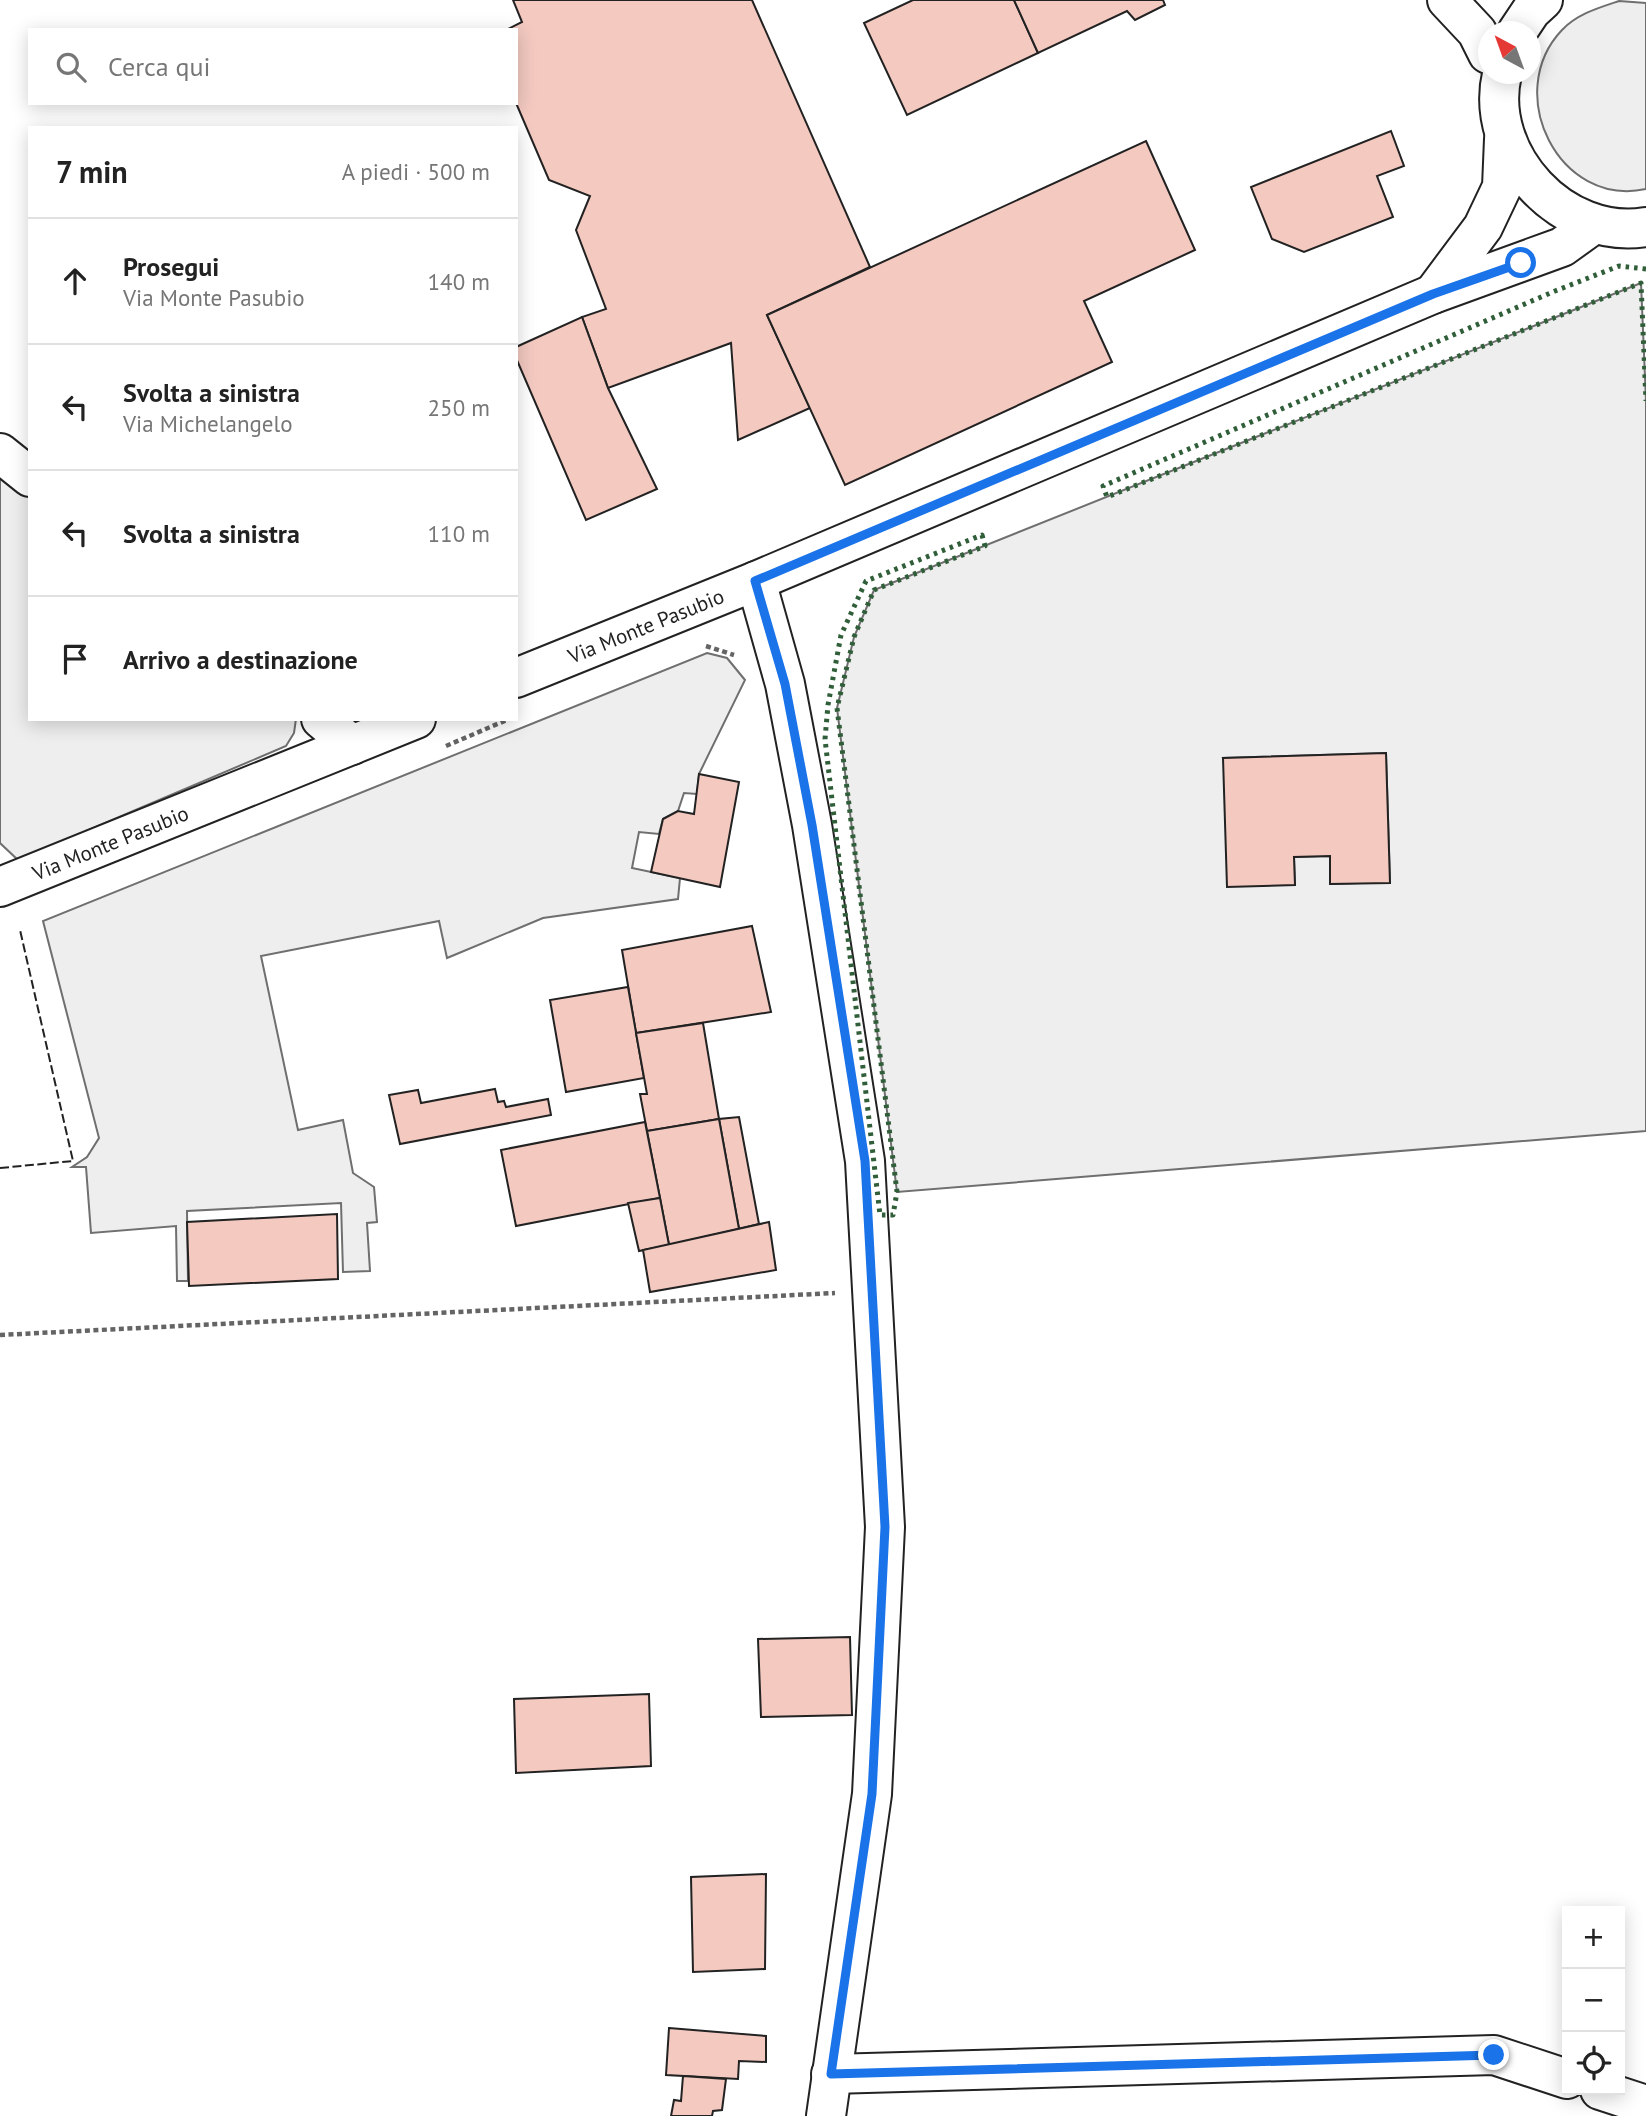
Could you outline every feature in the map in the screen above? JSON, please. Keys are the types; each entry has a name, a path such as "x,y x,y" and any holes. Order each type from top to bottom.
{"main road":[{"path":"1447,0 1478,34"},
{"path":"1524,21 1543,0"},
{"path":"1433,294 1483,226 1502,187 1504,135 1498,84"},
{"path":"1504,135 1523,174 1555,205 1594,224 1632,229 1646,227"},
{"name":"Via Monte Pasubio","path":"518,677 755,581 1433,294 1562,247 1594,224"},
{"path":"0,453 28,475"},
{"path":"755,581 785,684 812,825 865,1161 885,1527 872,1794 826,2116"},
{"path":"323,721 352,745"},
{"name":"Via Monte Pasubio","path":"0,887 411,721"},
{"path":"831,2074 1494,2055 1562,2077"},
{"path":"1615,2095 1646,2105"}],"path":[{"path":"699,646 731,652 739,660"},
{"path":"0,1335 873,1291"}],"shaded area":[{"path":"1619,1 1646,3 1646,189 1615,190 1588,181 1565,164 1549,140 1539,113 1538,84 1541,84 1545,56 1568,24 1596,9"},
{"path":"1641,283 1646,401 1646,1131 897,1192 837,708 854,637 874,590","holes":["1386,753 1390,882 1331,884 1330,856 1294,857 1295,885 1223,758"]},
{"path":"0,473 28,496 28,721 296,721 294,733 286,746 18,860 0,843"},
{"path":"707,653 727,658 745,680 699,774 697,794 684,793 678,811 663,819 659,834 639,832 632,868 680,878 678,899 543,918 447,958 439,921 261,956 298,1130 343,1120 353,1173 374,1187 377,1222 367,1223 370,1271 343,1272 341,1203 187,1211 188,1281 177,1281 176,1226 91,1233 86,1167 72,1167 87,1157 99,1138 43,921"}],"building":[{"path":"513,0 752,0 870,267 767,315 810,408 738,440 731,343 608,388 582,317 606,309 576,230 590,196 549,180 517,105 518,28 510,28 522,22"},
{"path":"913,0 1014,0 1038,53 907,115 864,23"},
{"path":"1014,0 1163,0 1165,5 1135,20 1127,11 1038,53"},
{"path":"1391,131 1404,166 1377,176 1393,217 1304,252 1272,239 1251,187"},
{"path":"1146,141 1195,250 1084,301 1112,362 845,485 767,315"},
{"path":"582,317 608,388 657,489 586,520 518,363 518,346"},
{"path":"1386,753 1390,883 1330,884 1330,856 1294,857 1295,885 1227,887 1223,758"},
{"path":"699,774 739,782 720,887 651,872 663,819 678,811 694,814"},
{"path":"752,926 771,1012 636,1033 622,950"},
{"path":"628,987 644,1078 566,1092 550,1000"},
{"path":"703,1023 719,1119 647,1131 640,1094 647,1094 636,1033"},
{"path":"495,1089 498,1102 504,1101 506,1107 548,1099 551,1115 400,1144 389,1095 418,1090 421,1103"},
{"path":"739,1117 759,1224 739,1229 719,1119"},
{"path":"719,1119 739,1229 669,1245 647,1131"},
{"path":"645,1122 660,1198 516,1226 501,1150"},
{"path":"660,1198 669,1245 639,1251 628,1203"},
{"path":"337,1214 338,1279 189,1286 187,1222"},
{"path":"769,1222 776,1270 650,1292 643,1250"},
{"path":"850,1637 852,1715 761,1717 758,1639"},
{"path":"649,1694 651,1766 516,1773 514,1699"},
{"path":"766,1874 765,1969 693,1972 691,1877"},
{"path":"669,2028 766,2036 766,2062 739,2061 738,2079 666,2075"},
{"path":"683,2076 726,2079 722,2110 713,2111 712,2116 671,2116 674,2100 681,2101"}],"hedge":[{"path":"1646,269 1619,266 1555,291 1103,486 1107,497 1641,283 1646,401"},
{"path":"982,535 985,546 874,590 854,637 837,708 897,1192 893,1215 880,1215 825,739 828,705 841,635 866,581 982,535"}],"fence":[{"path":"0,1168 73,1161 20,930"}],"route":[{"path":"1494,2055 831,2074 872,1794 885,1527 865,1161 812,825 785,684 755,581 1433,294 1521,263"}]}
